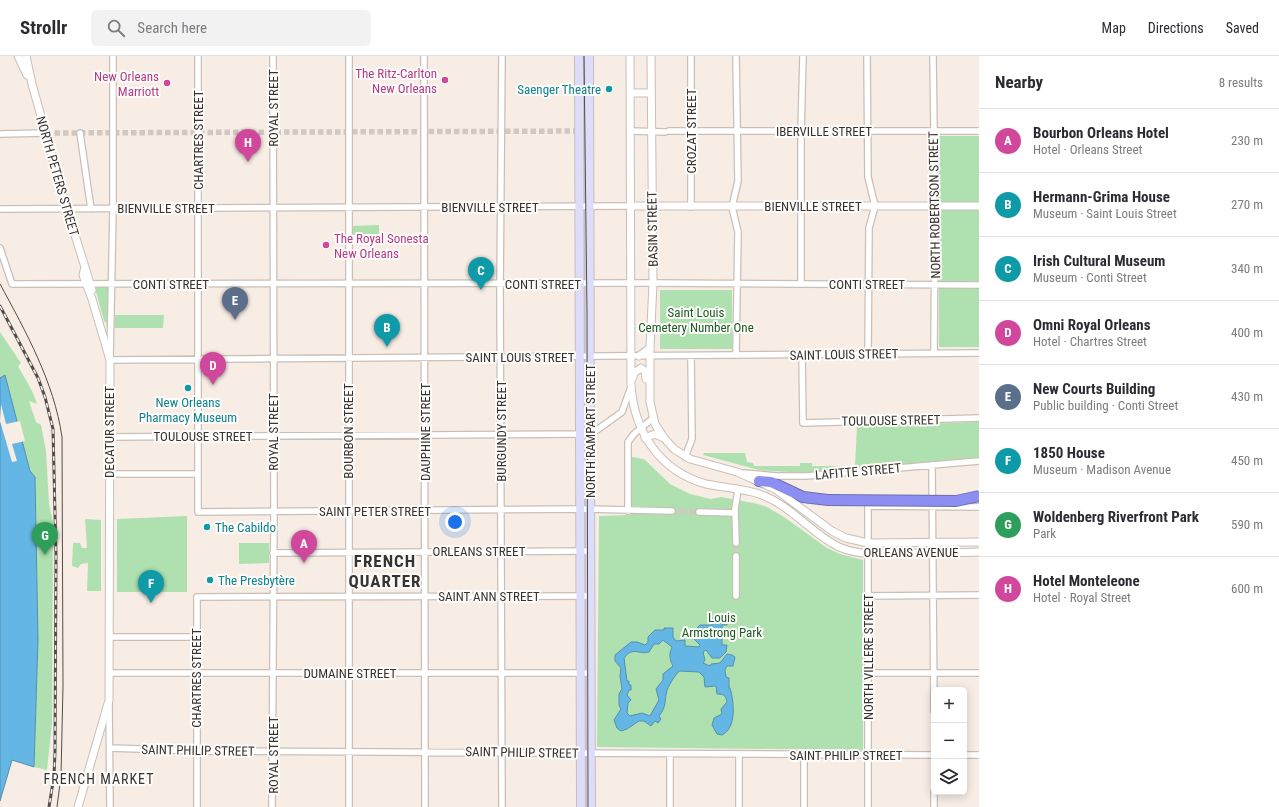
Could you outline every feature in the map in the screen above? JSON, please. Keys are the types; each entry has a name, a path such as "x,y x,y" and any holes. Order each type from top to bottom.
{"highway":[{"path":"759,481 771,482 802,497 828,500 956,501 979,496"}],"main road":[{"name":"NORTH RAMPART STREET","path":"579,56 581,807"},
{"name":"NORTH RAMPART STREET","path":"589,56 589,509 591,807"}],"street":[{"name":"NORTH PETERS STREET","path":"18,56 32,84"},
{"name":"NORTH PETERS STREET","path":"26,56 32,84 84,267 83,275 88,284 110,360"},
{"name":"DECATUR STREET","path":"110,807 109,437 113,209 113,56"},
{"name":"CHARTRES STREET","path":"198,56 198,512"},
{"name":"ROYAL STREET","path":"272,807 274,512 273,56"},
{"name":"BOURBON STREET","path":"349,56 349,807"},
{"name":"DAUPHINE STREET","path":"424,56 425,807"},
{"name":"BURGUNDY STREET","path":"502,56 502,807"},
{"name":"BASIN STREET","path":"630,56 631,384"},
{"name":"BASIN STREET","path":"650,404 650,348 653,283 651,56"},
{"name":"CROZAT STREET","path":"691,56 691,207"},
{"path":"736,56 738,181 732,207 738,232 736,355"},
{"path":"801,284 801,132 803,56"},
{"path":"867,56 868,177 875,206 870,228 868,354"},
{"name":"NORTH ROBERTSON STREET","path":"933,56 935,206 934,353"},
{"path":"631,93 651,93"},
{"name":"IBERVILLE STREET","path":"631,131 979,131"},
{"path":"0,134 46,133"},
{"path":"80,133 91,209"},
{"name":"BIENVILLE STREET","path":"0,209 979,206"},
{"name":"CONTI STREET","path":"0,248 12,284 273,285 653,283 979,285"},
{"path":"639,356 650,348"},
{"name":"SAINT LOUIS STREET","path":"110,360 979,353"},
{"name":"TOULOUSE STREET","path":"802,355 803,423 979,418"},
{"path":"685,457 692,439 691,356"},
{"path":"631,384 634,373 638,369 643,369 646,374 646,389 650,404"},
{"name":"TOULOUSE STREET","path":"109,437 580,434 589,433 602,428 622,412 631,384"},
{"name":"ORLEANS AVENUE","path":"631,384 635,412 645,438 659,456 680,473 706,484 770,498 839,547 868,554 979,552"},
{"name":"ORLEANS AVENUE","path":"650,404 653,418 664,438 674,449 685,457 696,462 737,472 759,481 785,496 822,524 846,538 868,543 979,542"},
{"path":"628,510 628,442 630,437 653,418"},
{"path":"645,438 655,434 664,438"},
{"name":"LAFITTE STREET","path":"737,472 757,475 801,476 979,462"},
{"path":"932,465 934,506 934,687"},
{"path":"109,474 197,474"},
{"path":"736,544 735,513 738,490"},
{"name":"NORTH VILLERE STREET","path":"868,807 868,506 934,506"},
{"path":"934,506 979,507"},
{"name":"SAINT PETER STREET","path":"198,512 580,509 672,511"},
{"path":"699,512 735,513"},
{"path":"816,532 822,524"},
{"name":"ORLEANS STREET","path":"273,553 590,551"},
{"path":"736,556 736,596"},
{"path":"868,596 979,595"},
{"name":"SAINT ANN STREET","path":"197,597 590,596"},
{"name":"CHARTRES STREET","path":"196,807 197,597"},
{"path":"109,638 196,637"},
{"name":"DUMAINE STREET","path":"109,673 590,673"},
{"path":"868,673 979,673"},
{"path":"78,807 109,700"},
{"name":"SAINT PHILIP STREET","path":"111,748 196,751 425,751 804,756 868,754 931,755"},
{"path":"670,754 670,807"},
{"path":"738,755 738,807"},
{"path":"967,755 979,755"},
{"path":"804,756 804,807"},
{"path":"934,795 934,807"}],"green space":[{"path":"939,136 979,136 979,347 939,347"},
{"path":"379,225 379,234 352,235 352,226"},
{"path":"108,286 107,323 104,321 95,288"},
{"name":"Saint Louis Cemetery Number One","path":"660,290 732,290 732,349 660,349"},
{"path":"115,315 164,315 163,328 115,328"},
{"path":"0,332 21,363 18,366 31,389 37,404 29,401 36,422 41,425 46,451 49,504 53,522 52,723 47,770 34,767 38,640 35,477 30,471 5,375 0,378"},
{"path":"979,422 979,458 805,473 759,470 703,455 704,453 745,453 747,462 753,463 754,466 800,466 800,463 812,463 812,466 855,466 857,426"},
{"name":"Louis Armstrong Park","path":"632,457 644,459 670,484 690,494 711,499 721,497 767,507 784,517 827,548 840,554 863,560 863,750 597,747 599,516 631,515"},
{"path":"187,516 187,592 117,592 117,519"},
{"path":"85,519 101,520 101,591 87,591 88,563 81,564 78,568 72,566 73,543 80,543 82,548 87,548"},
{"path":"239,543 269,543 269,563 239,564"}],"water":[{"path":"5,375 30,471 35,477 38,640 34,767 12,760 0,801 0,378"},
{"path":"713,617 727,617 727,625 722,625 722,645 727,645 726,652 720,658 712,658 706,650 703,652 705,660 703,663 710,666 711,664 720,663 727,654 735,657 733,666 727,666 725,670 726,677 729,678 729,688 733,707 732,720 727,732 722,735 717,734 712,725 714,718 722,714 721,709 727,702 725,696 717,694 716,686 705,687 704,677 699,672 679,671 667,690 664,707 659,716 661,719 658,723 655,721 651,726 644,721 639,721 621,731 617,728 614,720 621,709 619,705 619,694 622,689 620,676 621,668 615,661 615,655 631,642 637,642 645,645 648,642 648,637 655,630 664,630 664,628 673,628 673,637 676,641 685,640 685,646 699,647 700,645 694,639 694,631 700,625 712,625","holes":["663,640 672,647 670,656 673,666 663,674 663,680 656,689 659,700 650,716 642,713 630,716 627,713 628,703 631,700 627,695 629,690 631,690 631,685 629,685 629,681 627,681 624,658 630,652 649,652 654,644 659,644"]}],"pier":[{"path":"1,404 6,424 20,421 25,441 12,444 17,461 12,462 0,421"}],"tunnel":[{"path":"46,133 589,131"},
{"path":"672,511 699,512"},
{"path":"736,543 736,556"}],"tram line":[{"path":"584,56 587,312 588,807"},
{"path":"0,284 20,320 46,377 53,397 62,437 63,686 61,776 57,807"}],"railway":[{"path":"0,306 38,378 45,397 53,429 56,555 55,752 54,776 49,807"}],"place":[{"name":"The Ritz-Carlton New Orleans","path":"445,80"},
{"name":"New Orleans Marriott","path":"167,83"},
{"name":"Saenger Theatre","path":"609,89"},
{"name":"Hotel Monteleone","path":"248,162"},
{"name":"The Royal Sonesta New Orleans","path":"326,245"},
{"name":"Irish Cultural Museum","path":"481,290"},
{"name":"New Courts Building","path":"235,320"},
{"name":"Hermann-Grima House","path":"387,347"},
{"name":"Omni Royal Orleans","path":"213,385"},
{"name":"New Orleans Pharmacy Museum","path":"188,388"},
{"name":"The Cabildo","path":"207,527"},
{"name":"Woldenberg Riverfront Park","path":"45,555"},
{"name":"Bourbon Orleans Hotel","path":"304,563"},
{"name":"The Presbytère","path":"210,580"},
{"name":"1850 House","path":"151,603"}],"district":[{"name":"FRENCH QUARTER","path":"385,571"},
{"name":"FRENCH MARKET","path":"99,779"}]}
